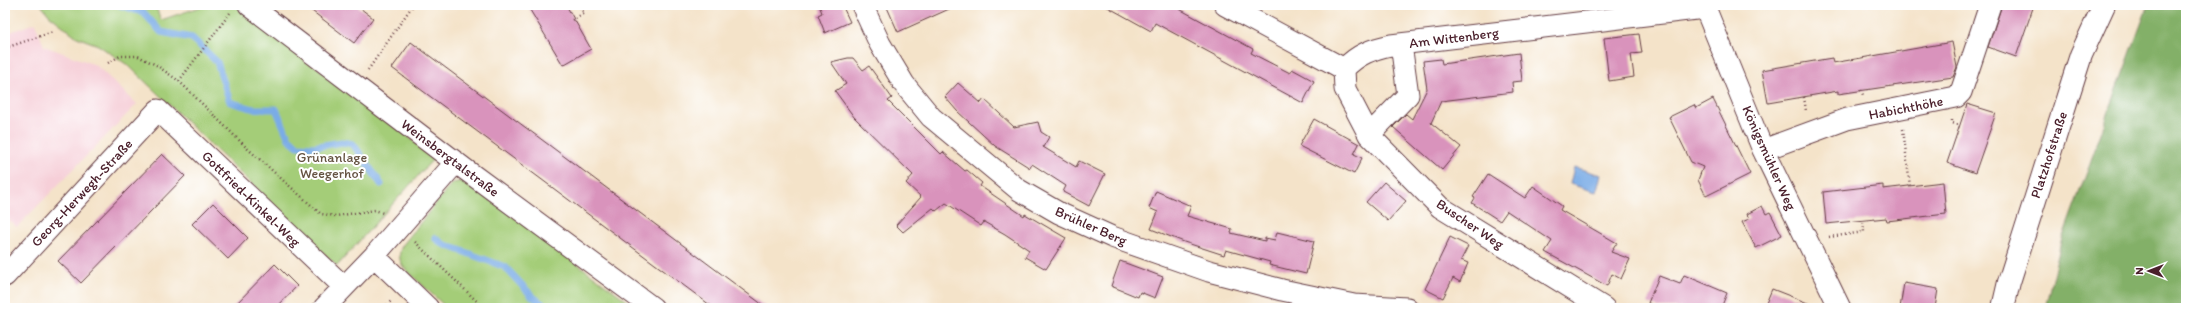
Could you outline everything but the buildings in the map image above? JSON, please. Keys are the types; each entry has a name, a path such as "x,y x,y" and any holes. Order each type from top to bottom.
{"main road":[{"name":"Platzhofstraße","path":"2003,308 2009,282 2081,55 2104,5"}],"street":[{"name":"Brühler Berg","path":"862,5 880,44 904,84 931,117 1019,190 1059,213 1112,237 1209,271 1282,290 1354,305 1407,308"},
{"path":"1225,5 1344,69"},
{"name":"Habichthöhe","path":"1763,150 1847,119 1956,98 1961,92 1990,5"},
{"name":"Am Wittenberg","path":"1344,69 1354,59 1371,50 1401,44 1704,6"},
{"name":"Königsmühler Weg","path":"1704,6 1763,150 1840,308"},
{"name":"Weinsbergtalstraße","path":"241,7 456,162 653,308"},
{"path":"1369,135 1408,95 1401,44"},
{"name":"Buscher Weg","path":"1344,69 1345,89 1355,112 1369,135 1440,207 1604,308"},
{"name":"Georg-Herwegh-Straße","path":"5,276 158,110"},
{"name":"Gottfried-Kinkel-Weg","path":"158,110 344,287"},
{"path":"324,308 374,256 456,162"},
{"path":"374,256 428,308"}],"path":[{"path":"373,62 413,5"},
{"path":"572,20 584,13 579,5"},
{"path":"179,81 210,41 241,7"},
{"path":"5,48 53,32"},
{"path":"108,63 120,56 138,56 156,65 179,81 248,149 321,214 336,216 376,210 385,213 484,308"},
{"path":"1900,109 1910,186"},
{"path":"1807,240 1864,232 1863,220"}],"shaded area":[{"path":"35,23 44,46 96,65 137,104 17,227 5,217 5,34"}],"green space":[{"name":"Grünanlage Weegerhof","path":"41,5 155,5 161,20 206,5 235,5 435,157 337,266 129,66 98,45 77,37 49,15"},
{"path":"2148,5 2186,5 2186,308 2045,308 2061,242"},
{"path":"462,181 468,183 637,308 447,308 404,268 400,260 400,252 402,246 452,183"}],"water":[{"path":"1574,167 1601,175 1596,192 1570,184"}],"waterway":[{"path":"120,5 144,13 161,32 192,38 217,62 230,102 254,109 276,109 289,139 298,146 313,147 342,142 353,144 381,184"},
{"path":"435,238 443,244 505,267 532,296 548,308"}]}
